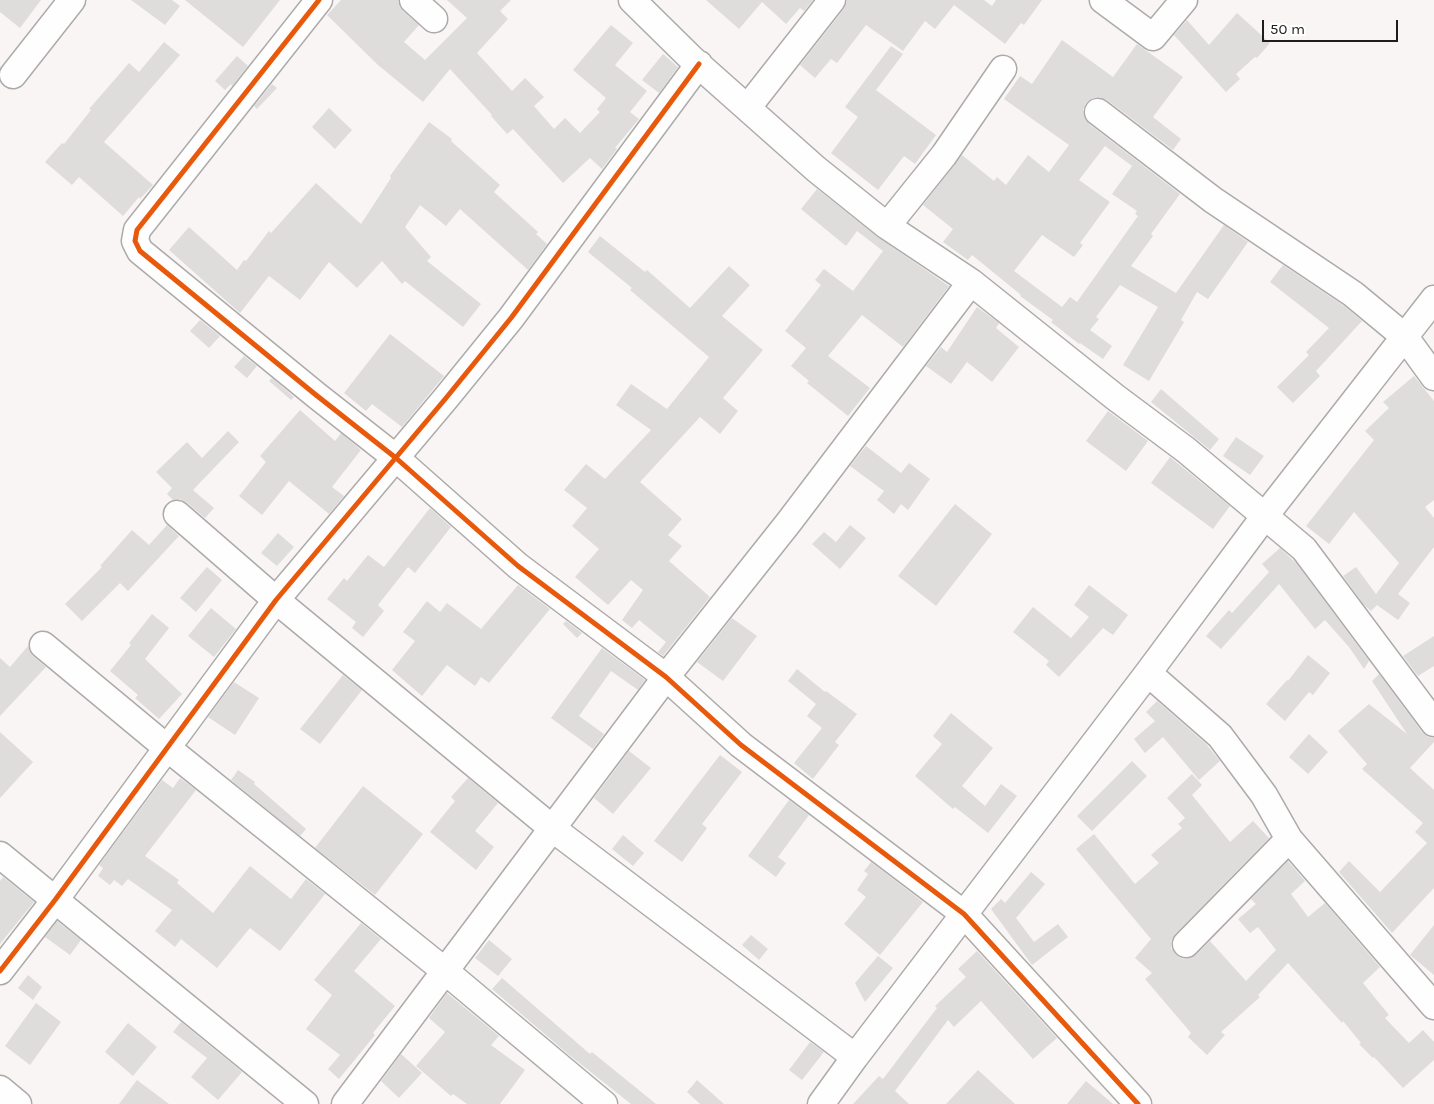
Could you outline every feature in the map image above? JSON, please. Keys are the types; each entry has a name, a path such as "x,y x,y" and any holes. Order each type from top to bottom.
{"street":[{"path":"13,75 72,0"},
{"path":"319,0 137,230 135,241 140,251 309,390 396,458 518,566 666,677 742,745 964,914 1127,1100"},
{"path":"413,0 434,19"},
{"path":"632,0 699,64 816,169 887,226 971,282 1114,397 1186,450 1304,549 1434,723"},
{"path":"748,107 832,0"},
{"path":"1103,0 1153,37 1184,0"},
{"path":"0,971 55,900 276,600 511,318 699,64"},
{"path":"887,226 944,156 1003,69"},
{"path":"1098,112 1213,200 1354,294 1405,337 1434,377"},
{"path":"345,1104 666,677 812,492 971,282"},
{"path":"821,1104 1264,517 1434,299"},
{"path":"177,514 276,600 553,829 855,1057"},
{"path":"43,645 166,747 445,971 604,1104"},
{"path":"1148,673 1220,736 1264,795 1289,839 1434,1006"},
{"path":"1186,944 1289,839"},
{"path":"0,855 305,1104"},
{"path":"0,1089 18,1104"}],"building":[{"path":"0,0 41,0 20,28 0,12"},
{"path":"131,0 172,0 180,6 165,25"},
{"path":"185,0 280,0 243,47"},
{"path":"341,0 398,0 403,11 419,25 404,42 425,60 467,18 447,0 511,0 500,11 508,19 477,53 512,91 525,78 544,97 534,106 554,129 565,118 580,133 600,112 597,109 606,98 573,70 611,25 633,43 615,65 647,91 630,112 639,119 615,148 617,149 602,169 590,158 563,183 513,129 507,134 450,69 423,102 378,65 327,15"},
{"path":"706,0 813,0 804,11 800,8 786,24 762,2 739,29"},
{"path":"847,0 984,0 992,6 996,0 1042,0 1024,25 1021,23 1005,44 954,5 935,29 925,21 903,51 866,25 837,63 831,59 815,78 800,65 844,9"},
{"path":"1237,13 1270,43 1257,58 1255,57 1236,74 1240,79 1226,92 1174,35 1187,20 1209,45"},
{"path":"1062,40 1113,77 1137,44 1183,77 1153,117 1181,139 1173,150 1107,100 1099,97 1093,98 1086,103 1083,110 1084,117 1089,124 1180,194 1131,266 1176,293 1224,225 1248,242 1208,299 1197,292 1181,320 1184,322 1149,381 1123,365 1158,307 1120,285 1096,317 1099,319 1090,330 1112,346 1103,359 1079,344 1051,322 1053,320 1020,296 972,255 968,260 943,242 953,229 923,205 962,155 994,181 997,177 1006,185 1028,155 1049,172 1069,145 1004,99 1020,76 1032,84","holes":["1105,146 1132,166 1112,194 1137,211 1135,214 1138,216 1077,302 1070,297 1062,307 1014,271 1042,235 1074,257 1083,245 1080,243 1110,202 1079,180"]},
{"path":"164,42 180,55 104,142 153,185 140,199 139,197 123,216 79,177 72,185 45,162 62,143 64,144 91,110 89,109 129,63 139,72"},
{"path":"891,46 903,54 876,90 936,135 915,164 904,156 878,190 831,153 858,117 845,107"},
{"path":"663,54 678,67 659,93 642,80"},
{"path":"237,56 248,66 232,86 231,84 225,90 215,81"},
{"path":"272,84 277,88 257,109 254,106"},
{"path":"329,108 352,130 335,149 312,127"},
{"path":"429,122 452,139 451,141 500,185 494,192 538,232 536,234 547,244 528,270 460,209 446,226 420,205 405,227 431,257 427,261 481,304 463,327 405,281 402,284 382,261 357,288 329,262 300,300 269,276 240,313 169,250 189,227 237,270 269,231 271,233 316,183 361,224 391,178 390,176"},
{"path":"817,189 879,238 949,286 903,347 862,315 828,356 870,388 848,416 807,383 809,381 791,366 806,348 785,331 821,285 815,280 824,269 853,291 883,251 857,231 846,246 801,209"},
{"path":"600,236 645,272 647,270 690,308 729,266 750,285 722,316 763,350 723,398 738,411 720,434 700,417 640,482 682,519 668,535 682,546 669,561 710,597 663,656 658,652 666,642 639,620 632,628 622,620 643,590 631,580 608,605 575,577 599,549 572,526 587,508 564,490 586,464 605,479 651,430 616,405 631,384 667,409 709,357 630,290 632,288 588,252"},
{"path":"1283,265 1344,306 1362,321 1316,371 1320,376 1293,403 1277,387 1309,355 1306,352 1329,328 1270,282"},
{"path":"977,307 999,323 996,328 1019,347 992,382 967,362 951,384 926,366 941,347 947,352"},
{"path":"200,320 220,336 209,348 190,331"},
{"path":"390,334 444,376 402,427 372,404 366,411 344,393"},
{"path":"244,356 257,366 247,378 234,367"},
{"path":"1414,376 1434,401 1434,500 1425,507 1434,518 1434,547 1398,594 1410,603 1398,620 1377,605 1371,611 1364,605 1343,576 1356,567 1376,594 1399,563 1354,512 1329,544 1306,526 1374,440 1365,431 1389,408 1383,402"},
{"path":"272,378 294,397 291,400 269,381"},
{"path":"1161,389 1219,439 1210,450 1151,402"},
{"path":"300,410 335,441 341,433 361,450 332,487 344,496 329,514 289,481 262,515 239,496 266,462 260,456"},
{"path":"1108,411 1148,441 1126,471 1086,441"},
{"path":"228,431 239,442 193,490 214,508 205,518 186,502 180,499 173,500 167,494 172,488 156,472 187,442 202,458"},
{"path":"1236,437 1264,456 1250,475 1223,456"},
{"path":"866,446 901,473 909,463 930,479 908,510 901,504 894,514 877,500 884,491 850,466"},
{"path":"1170,457 1230,506 1213,529 1151,483"},
{"path":"955,504 992,534 936,606 898,576"},
{"path":"430,508 451,527 415,573 408,567 378,605 384,611 363,637 352,628 356,622 327,599 344,578 347,581 368,555 384,567"},
{"path":"167,525 179,536 128,591 120,583 82,621 65,604 102,567 100,566 132,530 149,545"},
{"path":"850,525 866,538 840,569 812,544 824,532 836,542"},
{"path":"278,533 294,547 277,566 261,553"},
{"path":"1280,548 1297,564 1369,661 1364,669 1349,647 1325,620 1315,629 1279,584 1221,649 1206,636 1229,610 1232,613 1269,572 1262,564"},
{"path":"207,567 222,580 196,612 180,598"},
{"path":"518,585 550,609 489,683 481,677 475,686 447,665 422,696 392,670 415,641 403,632 427,601 440,612 447,603 481,629"},
{"path":"1089,585 1128,615 1113,635 1103,628 1059,677 1046,665 1049,661 1013,632 1033,607 1071,638 1089,617 1074,605"},
{"path":"211,608 236,629 214,657 188,636"},
{"path":"152,614 169,628 145,659 182,694 159,719 135,698 138,695 110,671"},
{"path":"732,618 757,636 723,681 697,662"},
{"path":"566,621 582,633 577,638 563,624"},
{"path":"1434,636 1434,666 1418,676 1403,656"},
{"path":"28,646 33,656 46,667 0,716 0,658 10,667"},
{"path":"602,648 645,680 638,690 611,671 579,716 604,734 593,749 551,718"},
{"path":"1308,655 1330,673 1313,695 1309,692 1285,721 1266,704 1288,681"},
{"path":"797,669 825,692 857,714 835,742 839,745 813,779 794,763 822,728 807,716 816,704 788,681"},
{"path":"1379,674 1422,732 1428,737 1434,738 1434,742 1410,768 1434,790 1434,888 1392,933 1339,872 1349,861 1380,892 1427,843 1415,832 1423,823 1362,769 1367,764 1338,731 1369,704 1407,734 1372,681"},
{"path":"343,675 362,690 320,744 300,729"},
{"path":"234,682 259,698 235,735 208,717"},
{"path":"1157,701 1206,744 1220,761 1199,780 1163,737 1145,753 1134,739 1155,721 1146,712"},
{"path":"951,713 993,748 962,786 985,806 1001,784 1017,796 988,833 955,807 953,809 915,776 942,744 933,736"},
{"path":"0,732 33,762 0,798"},
{"path":"1309,734 1328,752 1308,774 1289,757"},
{"path":"629,751 651,768 613,814 594,798"},
{"path":"720,755 742,772 702,824 707,828 682,862 654,841"},
{"path":"1132,761 1147,776 1092,831 1077,816"},
{"path":"238,770 255,782 254,784 306,829 300,836 231,780"},
{"path":"1192,774 1202,785 1192,795 1230,842 1253,821 1269,838 1175,934 1171,941 1171,948 1175,954 1183,959 1190,958 1210,941 1246,981 1276,950 1258,927 1250,933 1238,919 1256,904 1251,899 1288,861 1305,881 1291,894 1308,917 1325,903 1380,967 1363,983 1389,1015 1385,1018 1409,1043 1423,1030 1434,1042 1434,1060 1403,1088 1359,1044 1361,1043 1343,1021 1342,1023 1288,963 1258,995 1260,997 1221,1032 1225,1035 1207,1055 1188,1037 1191,1033 1145,979 1152,973 1135,958 1151,939 1076,849 1094,834 1135,884 1159,863 1151,855 1182,828 1178,824 1185,818 1167,798"},
{"path":"180,778 196,790 145,856 179,880 177,883 213,913 250,866 291,899 306,879 325,894 280,951 250,928 217,968 181,939 175,947 155,931 172,910 128,879 122,886 114,880 110,885 98,876 103,868 99,865 162,780 173,788"},
{"path":"468,778 498,803 475,831 494,847 476,870 430,832 455,801 451,797"},
{"path":"363,786 423,834 375,895 315,848"},
{"path":"789,800 809,815 778,857 786,863 776,877 748,856"},
{"path":"623,835 644,853 633,866 612,849"},
{"path":"871,862 923,902 880,955 844,924 866,897 857,890 868,874 864,871"},
{"path":"1031,872 1045,884 1016,918 1034,942 1058,924 1068,937 1032,965 991,909 1001,899 1005,903"},
{"path":"3,877 34,902 0,944 0,881"},
{"path":"57,921 81,940 70,955 45,937"},
{"path":"361,923 381,939 354,971 395,1006 373,1033 375,1035 339,1079 328,1069 340,1055 306,1029 332,995 314,980"},
{"path":"1434,925 1434,975 1410,955"},
{"path":"751,935 768,949 759,960 742,945"},
{"path":"489,940 512,959 498,976 475,958"},
{"path":"977,951 1057,1038 1033,1059 981,1001 954,1027 948,1020 895,1091 909,1104 853,1104 879,1076 883,1079 937,1008 935,1006 966,977 958,969"},
{"path":"878,956 893,968 865,1002 855,983"},
{"path":"28,975 42,987 33,1000 18,988"},
{"path":"502,978 590,1054 592,1052 656,1104 631,1104 568,1054 492,989"},
{"path":"447,993 499,1036 491,1045 525,1070 500,1104 467,1104 453,1094 451,1096 416,1066 445,1032 429,1018"},
{"path":"36,1003 61,1022 30,1065 5,1046"},
{"path":"181,1022 242,1072 218,1100 191,1077 207,1058 173,1032"},
{"path":"128,1023 157,1047 133,1076 105,1052"},
{"path":"810,1042 824,1052 802,1080 789,1070"},
{"path":"401,1054 422,1073 399,1098 381,1081"},
{"path":"978,1070 1015,1104 946,1104"},
{"path":"137,1080 169,1104 119,1104"},
{"path":"697,1080 724,1104 700,1104 687,1092"},
{"path":"1086,1081 1113,1104 1067,1104"}],"cycle path":[{"path":"319,0 137,230 135,241 140,251 396,458 518,566 666,677 741,745 964,914 1138,1104"},
{"path":"0,971 55,900 276,600 511,318 699,64"}]}
